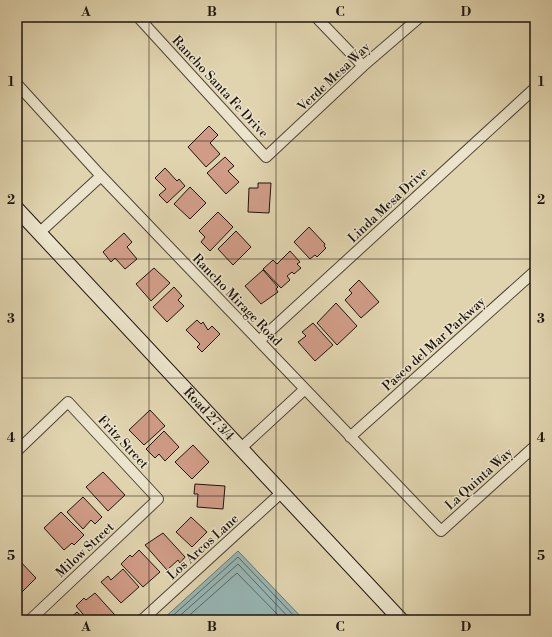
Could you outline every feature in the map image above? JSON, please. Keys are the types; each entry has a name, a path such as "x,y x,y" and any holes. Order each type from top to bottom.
{"street":[{"name":"Rancho Santa Fe Drive","path":"138,17 266,157"},
{"path":"316,17 363,66"},
{"name":"Verde Mesa Way","path":"266,157 363,66 420,17"},
{"name":"Rancho Mirage Road","path":"17,84 101,176 441,531"},
{"name":"Linda Mesa Drive","path":"259,341 535,88"},
{"path":"39,233 101,176"},
{"name":"Road 27 3/4","path":"17,209 401,620"},
{"name":"Paseo del Mar Parkway","path":"350,437 535,271"},
{"path":"240,449 305,389"},
{"name":"Fritz Street","path":"17,451 68,402 158,499"},
{"name":"La Quinta Way","path":"441,531 535,446"},
{"name":"Los Arcos Lane","path":"142,620 281,493"},
{"name":"Milow Street","path":"30,620 158,499"}],"water":[{"path":"238,551 304,620 162,620"}],"building":[{"path":"209,126 218,135 210,143 220,154 206,167 188,147"},
{"path":"225,157 234,166 228,171 239,182 226,194 207,173"},
{"path":"165,168 177,181 179,179 185,186 167,203 159,195 166,189 155,178"},
{"path":"258,183 271,183 269,213 248,212 249,188 258,188"},
{"path":"190,187 206,203 190,219 174,204"},
{"path":"218,212 233,227 210,251 201,242 205,237 199,231"},
{"path":"309,227 325,244 324,246 326,248 317,257 315,255 310,259 294,242"},
{"path":"236,231 251,247 233,265 218,249"},
{"path":"124,233 132,242 127,247 137,259 125,269 115,258 111,262 103,252"},
{"path":"290,251 300,262 297,264 301,268 294,274 292,272 287,276 290,280 281,288 263,269 273,260 277,264"},
{"path":"154,268 170,283 151,301 136,284"},
{"path":"263,270 278,287 276,289 278,292 261,304 245,286"},
{"path":"359,280 379,302 361,318 345,300 352,293 349,290"},
{"path":"174,287 182,296 178,300 184,306 167,322 153,307"},
{"path":"336,303 357,326 337,345 317,323"},
{"path":"197,320 201,324 203,322 208,330 212,326 220,334 202,352 197,347 200,344 186,330"},
{"path":"313,323 333,345 315,361 298,342 306,336 302,332"},
{"path":"150,410 165,426 144,445 129,430"},
{"path":"164,431 179,447 165,461 159,454 155,458 146,449"},
{"path":"193,445 209,462 192,479 175,462"},
{"path":"103,472 125,495 108,511 86,487"},
{"path":"195,484 225,486 223,509 197,507 198,494 194,494"},
{"path":"83,497 102,517 95,524 91,520 83,529 67,512"},
{"path":"61,512 84,535 74,545 72,543 64,550 44,528"},
{"path":"191,517 207,532 192,547 176,532"},
{"path":"163,533 185,557 180,563 178,560 167,570 145,545"},
{"path":"139,550 160,572 143,587 121,564 130,555 132,557"},
{"path":"17,558 36,578 19,595 17,593"},
{"path":"123,569 139,587 121,603 101,582 108,576 111,580"},
{"path":"95,593 115,615 110,620 88,620 76,606 84,598 86,600"},
{"path":"77,612 86,620 68,620"}]}
